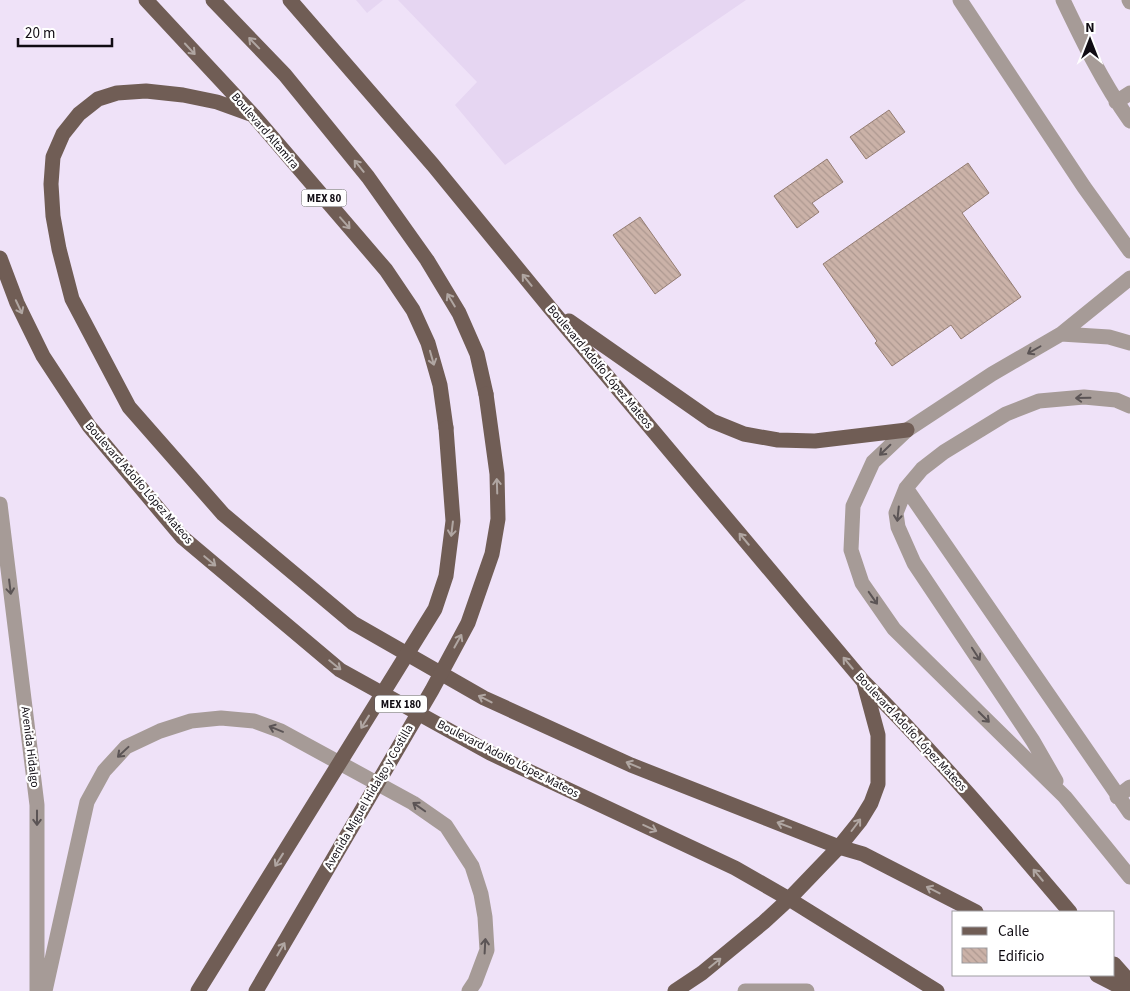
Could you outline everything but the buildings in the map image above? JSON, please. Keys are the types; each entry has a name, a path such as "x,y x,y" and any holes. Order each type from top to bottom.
{"main road":[{"name":"Boulevard Altamira","path":"146,0 253,115 386,270 413,310 428,344 440,385 446,428 453,521 446,576 435,609 198,991"},
{"name":"Avenida Miguel Hidalgo y Costilla","path":"213,0 286,75 368,177 427,260 459,313 476,354 486,394 497,474 498,519 492,554 468,622 432,690 256,991"},
{"name":"Boulevard Adolfo López Mateos","path":"290,0 433,165 550,308 864,681 914,732 1069,911"},
{"path":"253,115 217,102 183,95 146,91 117,94 98,99 80,114 63,134 53,157 51,184 53,216 59,249 72,299 129,407 223,514 353,622 484,698 631,765 864,854 974,911"},
{"name":"Boulevard Adolfo López Mateos","path":"1,260 17,303 43,356 89,426 182,537 340,670 490,753 735,868 789,899 937,991"},
{"path":"550,308 712,421 744,434 778,440 815,441 907,430"},
{"path":"675,991 702,973 789,899 839,846 860,821 871,803 878,784 878,735 864,681"},
{"path":"1115,965 1130,982"},
{"path":"1099,976 1128,991"}],"street":[{"path":"960,0 1084,186 1130,251"},
{"path":"1063,0 1116,102 1130,121"},
{"path":"1116,102 1130,93"},
{"path":"1130,278 1061,334 992,374 907,430 873,462 853,506 851,550 862,583 894,629 1065,797 1130,877"},
{"path":"1061,334 1109,337 1130,343"},
{"path":"1065,797 1033,740 914,563 898,527 896,513 906,488 922,469 944,452 1006,414 1038,401 1084,397 1116,400 1130,406"},
{"path":"906,488 1117,797 1130,813"},
{"name":"Avenida Hidalgo","path":"0,504 37,806 37,991"},
{"path":"45,991 87,802 104,771 126,747 160,731 191,721 221,718 254,721 281,731 413,803 446,826 472,866 481,894 485,917 487,950 475,982 469,991"},
{"path":"1117,797 1130,788"},
{"path":"745,991 807,991"}],"shaded area":[{"path":"356,0 383,0 367,13"},
{"path":"398,0 746,0 505,165 455,105 477,82"}]}
